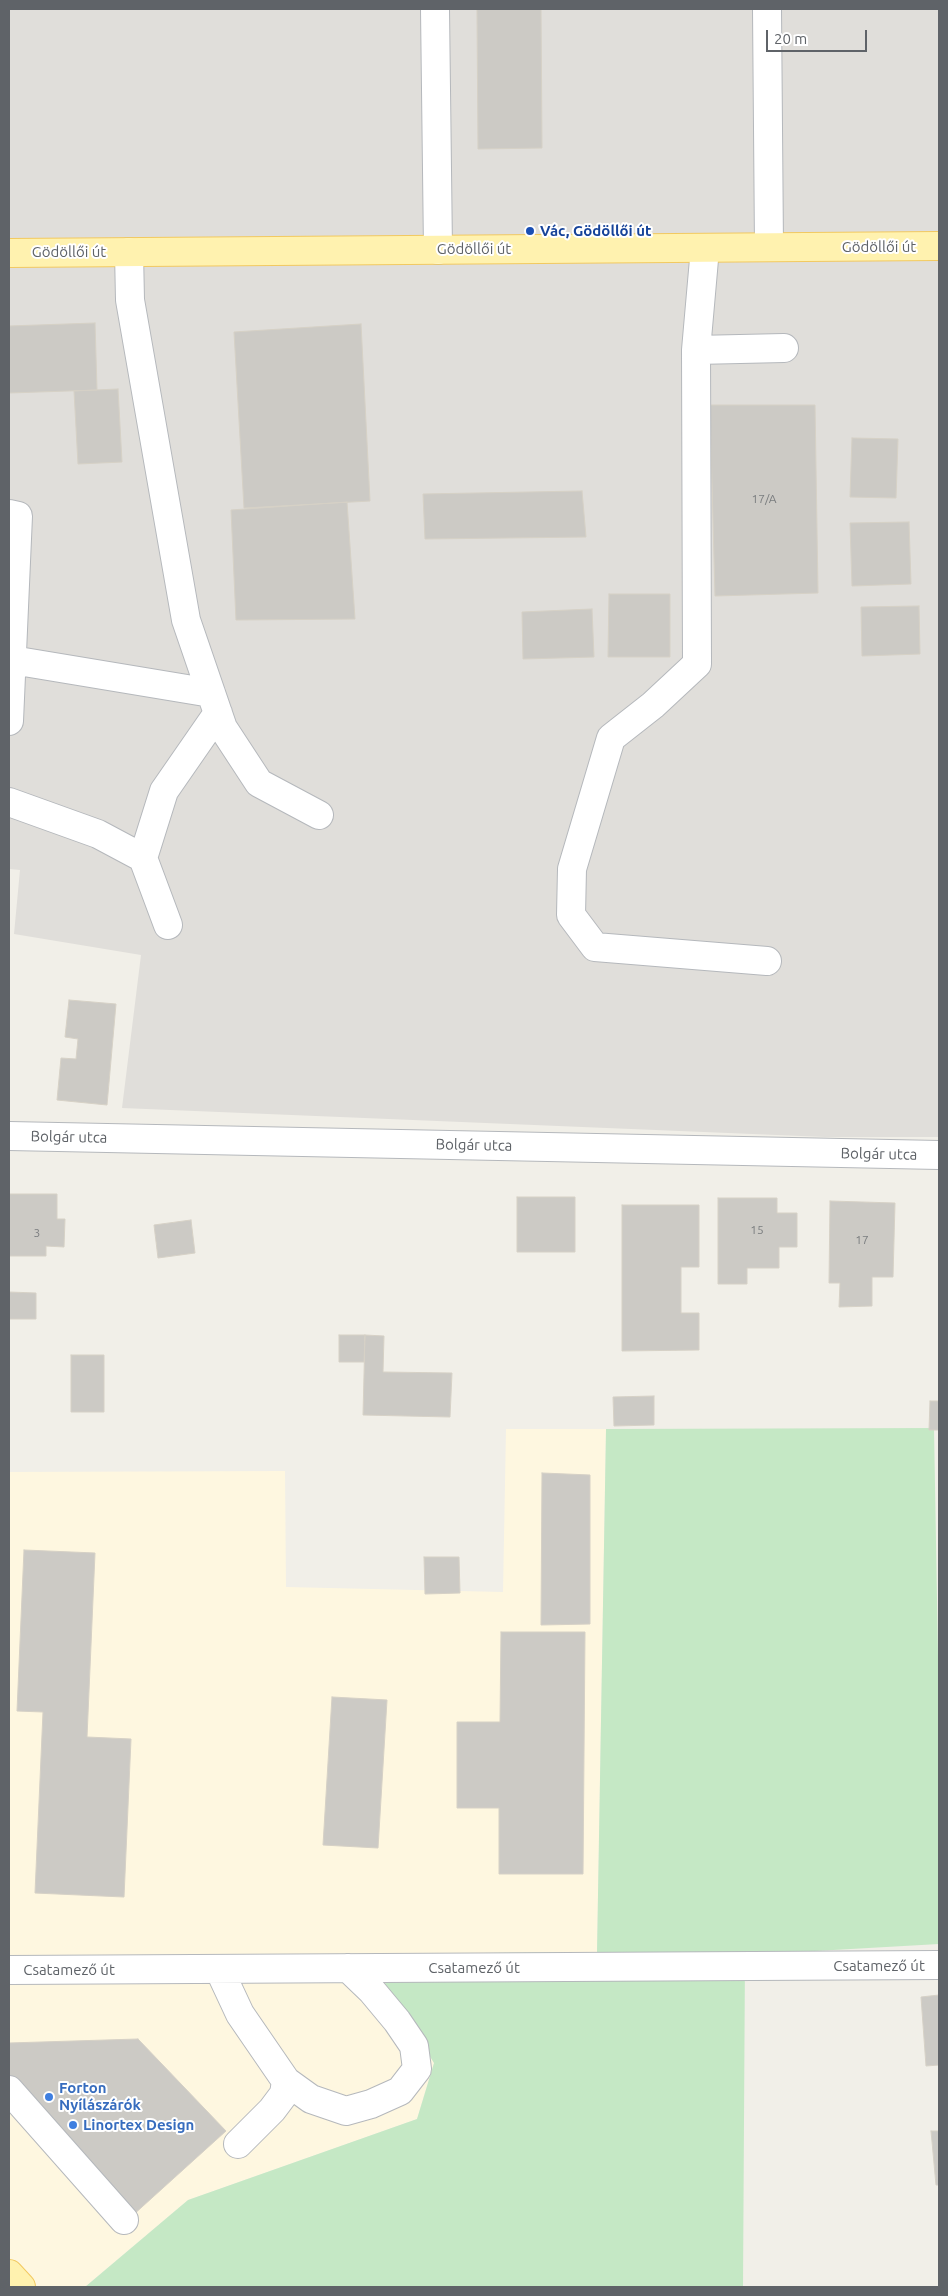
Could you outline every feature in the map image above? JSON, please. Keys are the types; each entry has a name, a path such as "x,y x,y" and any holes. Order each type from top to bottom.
{"main road":[{"name":"Gödöllői út","path":"9,253 939,246"},
{"path":"9,2274 21,2287"}],"street":[{"path":"435,9 438,250"},
{"path":"767,9 769,247"},
{"path":"705,248 696,350 697,664 653,705 611,738 572,869 570,915 595,947 767,961"},
{"path":"129,252 130,300 174,564 186,620 223,728 259,783 319,815"},
{"path":"696,350 784,348"},
{"path":"9,514 18,516 9,721"},
{"path":"12,660 215,703"},
{"path":"168,925 143,858 164,790 215,703"},
{"path":"9,802 98,834 143,858"},
{"name":"Bolgár utca","path":"9,1136 939,1155"},
{"name":"Csatamező út","path":"9,1970 939,1965"},
{"path":"219,1969 240,2014 286,2081 311,2099 346,2111 371,2104 400,2091 417,2069 414,2046 397,2021 348,1968"},
{"path":"238,2144 272,2110 284,2094 286,2081"},
{"path":"9,2090 124,2220"}],"shaded area":[{"path":"9,9 939,9 939,1137 825,1137 122,1108 141,955 14,934 20,870 9,869"},
{"path":"506,1429 606,1429 597,1952 368,1954 434,2063 417,2119 188,2200 85,2287 9,2287 9,1472 285,1471 286,1587 503,1592"}],"green space":[{"path":"934,1428 939,1713 939,1944 745,1955 743,2287 85,2287 188,2200 417,2119 434,2063 367,1954 597,1952 606,1429"}],"building":[{"path":"477,9 541,9 542,148 478,149"},
{"path":"95,323 97,390 9,393 9,326"},
{"path":"361,324 370,501 244,508 234,332"},
{"path":"118,389 122,462 78,464 74,391"},
{"path":"710,405 815,405 818,593 715,596"},
{"path":"852,438 898,439 896,498 850,497"},
{"path":"582,491 586,537 425,539 423,494"},
{"path":"347,502 355,619 236,620 231,510"},
{"path":"909,522 911,584 852,586 850,523"},
{"path":"609,594 670,594 670,657 608,657"},
{"path":"919,606 920,654 862,656 861,607"},
{"path":"592,609 594,657 523,659 522,612"},
{"path":"69,1000 116,1004 107,1105 57,1100 61,1058 76,1059 78,1039 65,1037"},
{"path":"9,1194 57,1194 57,1219 65,1219 64,1247 46,1246 46,1256 9,1256"},
{"path":"517,1197 575,1197 575,1252 517,1252"},
{"path":"718,1198 777,1198 777,1213 797,1213 797,1247 779,1247 779,1268 747,1268 747,1284 718,1284"},
{"path":"830,1201 895,1203 893,1277 872,1277 872,1306 839,1307 840,1283 829,1283"},
{"path":"622,1205 699,1205 699,1267 681,1267 681,1313 699,1313 699,1350 622,1351"},
{"path":"191,1220 195,1253 158,1258 154,1225"},
{"path":"9,1292 36,1293 36,1319 9,1319"},
{"path":"339,1335 365,1335 364,1362 339,1362"},
{"path":"365,1335 384,1336 383,1372 452,1373 450,1417 363,1415"},
{"path":"71,1355 104,1355 104,1412 71,1412"},
{"path":"654,1396 654,1425 614,1426 613,1397"},
{"path":"930,1401 939,1401 939,1430 929,1430"},
{"path":"542,1473 590,1475 590,1624 541,1625"},
{"path":"24,1550 95,1553 87,1737 131,1739 124,1897 35,1893 43,1712 17,1711"},
{"path":"424,1557 459,1557 460,1593 425,1594"},
{"path":"501,1632 585,1632 583,1874 499,1874 499,1808 457,1808 457,1722 500,1722"},
{"path":"332,1697 387,1700 378,1848 323,1845"},
{"path":"939,1995 939,2065 926,2066 921,1997"},
{"path":"138,2039 226,2131 132,2216 9,2080 9,2043"},
{"path":"931,2131 939,2131 939,2185 936,2185"}],"place":[{"name":"Vác, Gödöllői út","path":"530,231"},
{"name":"Forton Nyílászárók","path":"49,2097"},
{"name":"Linortex Design","path":"73,2125"}]}
